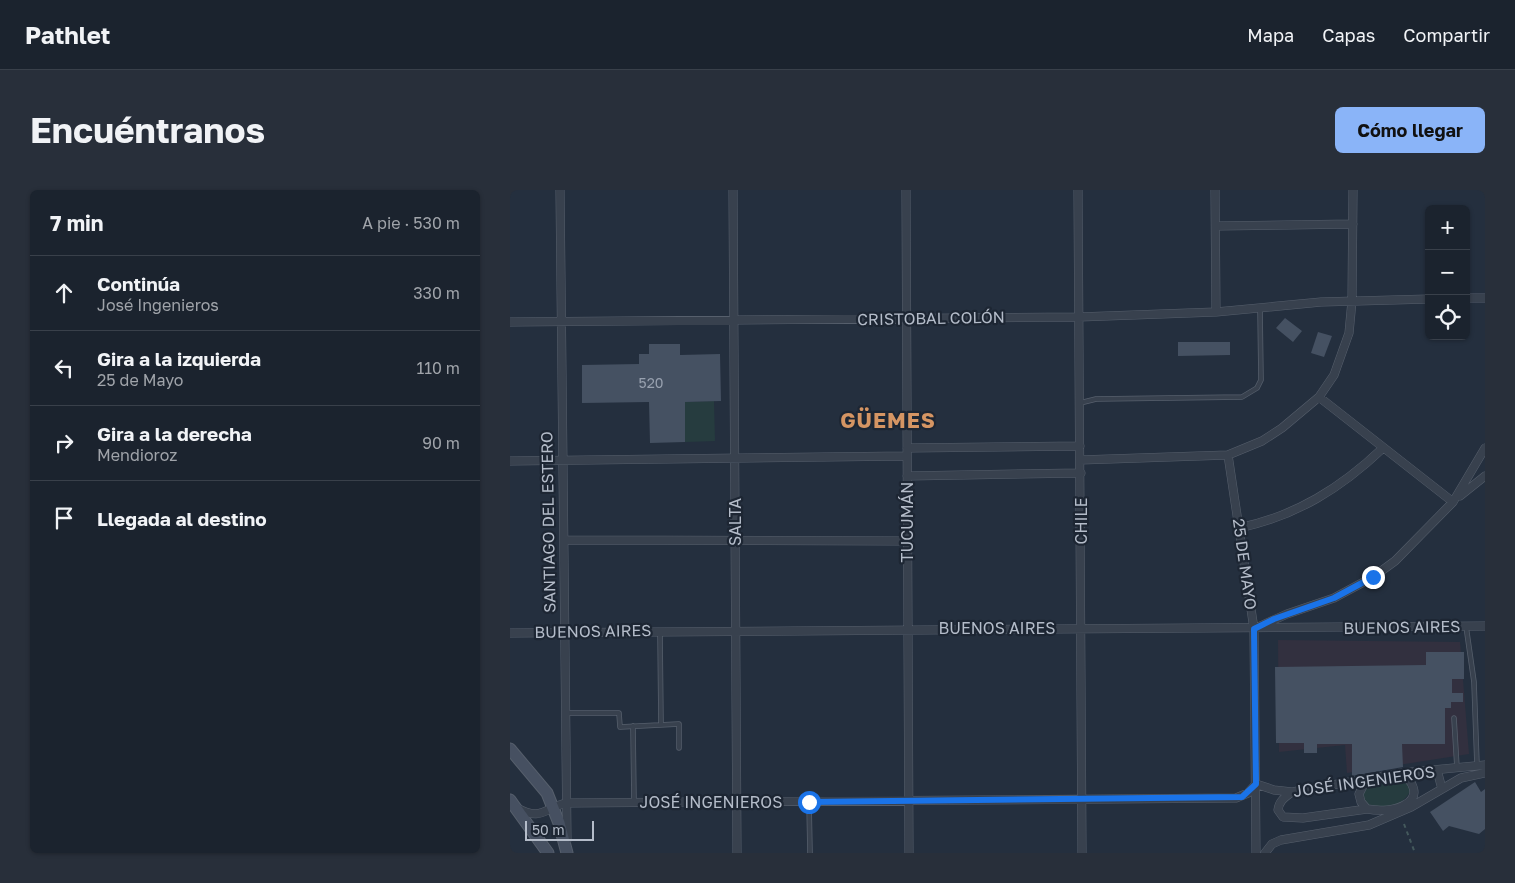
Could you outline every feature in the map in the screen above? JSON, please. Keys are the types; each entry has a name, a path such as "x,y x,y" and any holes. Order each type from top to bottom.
{"main road":[{"path":"510,749 547,793 554,808 567,853"},
{"path":"511,804 548,853"}],"street":[{"name":"SANTIAGO DEL ESTERO","path":"560,190 568,802 567,853"},
{"name":"SALTA","path":"733,190 737,853"},
{"name":"TUCUMÁN","path":"906,190 909,853"},
{"name":"CHILE","path":"1078,190 1082,853"},
{"path":"1216,190 1216,312"},
{"path":"1080,460 1228,455 1262,441 1282,428 1319,397 1334,375 1349,334 1352,301 1353,190"},
{"path":"1216,226 1353,224"},
{"path":"1470,298 1485,298"},
{"name":"CRISTOBAL COLÓN","path":"510,322 1079,317 1216,312 1352,301 1425,299"},
{"path":"1319,397 1453,502"},
{"path":"510,461 736,458 1080,446"},
{"path":"1239,528 1276,519 1305,506 1337,488 1383,448"},
{"path":"1453,502 1485,448"},
{"name":"25 DE MAYO","path":"1228,455 1254,629 1256,853"},
{"path":"907,476 1080,473"},
{"path":"1254,629 1274,619 1334,598 1373,577 1417,540 1453,502 1485,476"},
{"path":"564,540 908,541"},
{"name":"BUENOS AIRES","path":"510,633 660,630 1254,629 1485,626"},
{"name":"JOSÉ INGENIEROS","path":"511,804 532,814 539,815 568,802 1236,798 1248,793 1256,784 1292,792 1401,773 1481,765"},
{"path":"1458,768 1461,778"},
{"path":"1437,770 1442,789"},
{"path":"1401,773 1411,780 1414,786 1409,805"},
{"path":"1265,853 1272,844 1281,840 1370,825 1461,778 1485,773"},
{"path":"1366,780 1359,794 1361,802 1367,809"},
{"path":"1292,792 1278,805 1278,810 1283,817 1302,818 1367,809 1387,810 1409,805"}],"lane":[{"path":"1080,402 1096,399 1242,396 1250,393 1257,388 1261,380 1260,308"},
{"path":"1466,626 1474,682 1481,765"},
{"path":"660,630 661,725"},
{"path":"566,712 620,713 620,727 679,724 680,748"},
{"path":"1454,718 1458,768"},
{"path":"633,726 634,802"},
{"path":"809,802 810,853"}],"path":[{"path":"1404,824 1414,853"}],"shaded area":[{"path":"1278,640 1460,642 1469,754 1347,773 1345,745 1279,752"}],"green space":[{"path":"714,401 715,441 685,442 685,402"},
{"path":"1401,778 1409,784 1410,791 1404,800 1385,806 1372,807 1366,804 1362,796 1369,783"}],"building":[{"path":"1285,318 1302,331 1293,342 1276,328"},
{"path":"1318,332 1332,336 1324,357 1311,353"},
{"path":"1178,342 1230,342 1230,355 1178,356"},
{"path":"649,344 680,344 680,355 720,354 721,401 685,402 685,442 650,443 649,402 582,403 582,365 639,364 639,354 649,354"},
{"path":"1426,652 1464,652 1464,679 1452,679 1452,693 1463,693 1463,702 1451,702 1451,708 1445,708 1445,744 1402,744 1403,767 1352,776 1352,744 1317,744 1317,753 1304,753 1304,743 1276,743 1275,667 1426,665"},
{"path":"1475,782 1481,792 1485,789 1485,829 1479,834 1449,826 1443,831 1430,812"}],"district":[{"name":"GÜEMES","path":"888,421"}],"route":[{"path":"809,802 1242,797 1256,784 1254,629 1274,619 1334,598 1373,577"}]}
